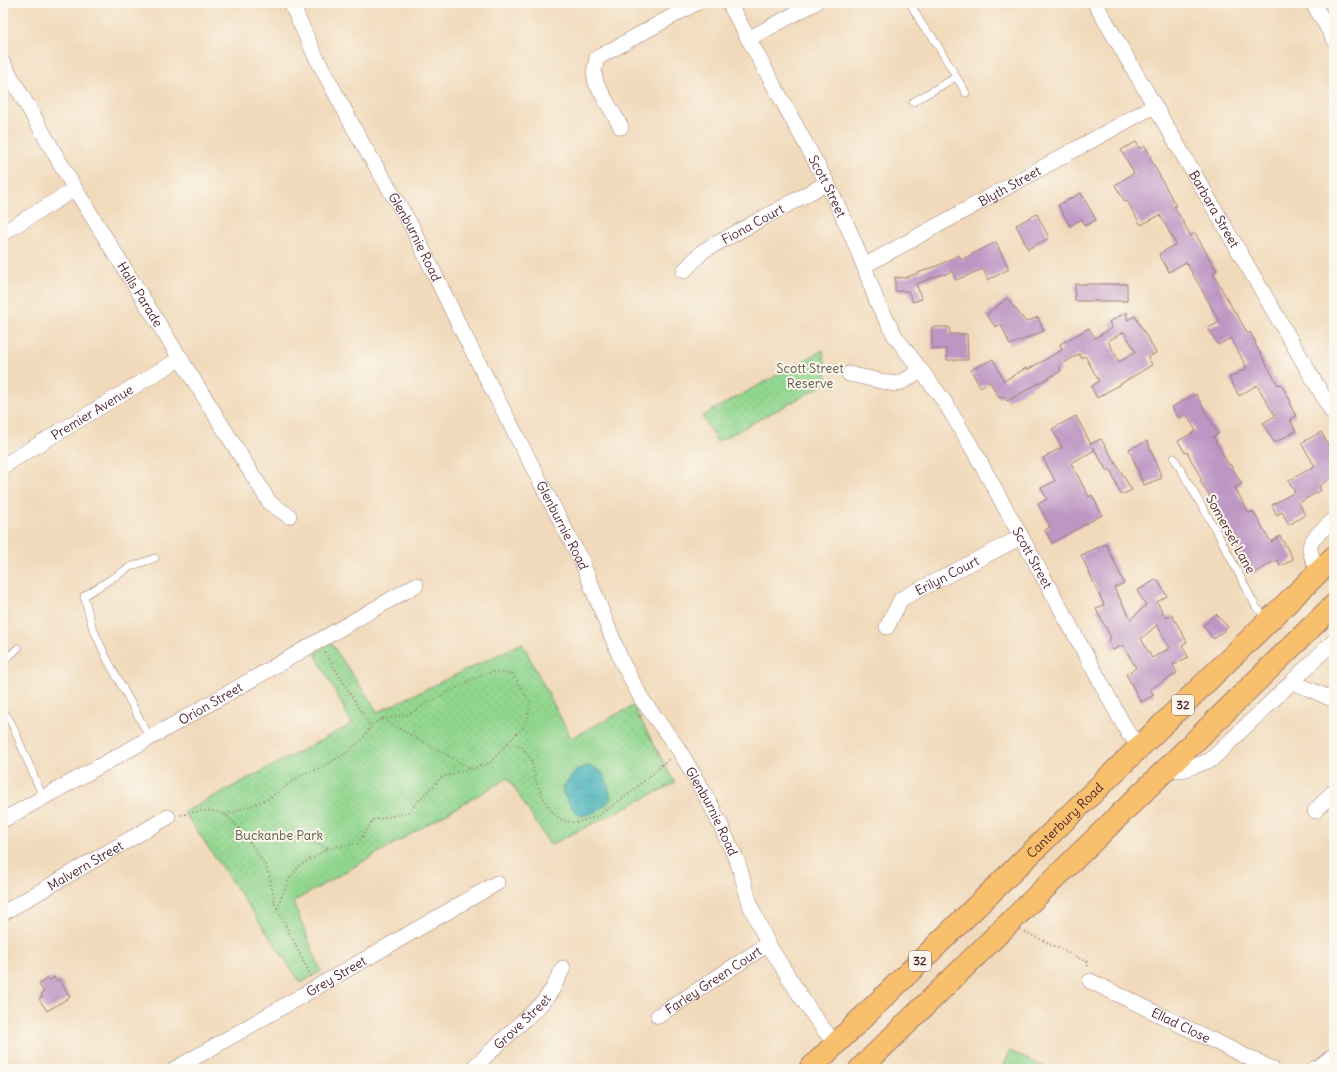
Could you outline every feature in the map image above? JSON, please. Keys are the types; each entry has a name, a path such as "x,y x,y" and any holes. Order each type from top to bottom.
{"main road":[{"name":"Canterbury Road","path":"810,1069 1326,564"},
{"path":"860,1069 1334,605"},
{"path":"1141,746 1167,769"}],"street":[{"name":"Glenburnie Road","path":"291,3 315,55 362,143 412,227 461,329 582,562 622,662 641,698 679,750 711,805 738,863 751,907 768,944 801,997 835,1044"},
{"path":"620,127 596,82 594,72 597,58 696,3"},
{"name":"Scott Street","path":"729,3 841,211 877,302 895,336 944,401 952,414 974,451 1128,733 1141,746"},
{"path":"748,39 815,3"},
{"name":"Barbara Street","path":"1095,3 1334,415"},
{"path":"1313,3 1334,39"},
{"name":"Halls Parade","path":"3,63 75,189 270,503 289,516"},
{"name":"Blyth Street","path":"864,266 1154,106"},
{"name":"Fiona Court","path":"684,271 703,251 827,183"},
{"path":"3,233 75,189"},
{"name":"Premier Avenue","path":"3,466 181,358"},
{"path":"849,374 894,384 904,381 920,371"},
{"name":"Canterbury Road","path":"1326,564 1310,549 1314,539 1334,520"},
{"name":"Erilyn Court","path":"887,627 901,600 1021,537"},
{"name":"Orion Street","path":"3,820 150,738 416,585"},
{"path":"1167,769 1183,770 1211,760 1334,641"},
{"path":"1293,682 1334,700"},
{"path":"1315,811 1334,791"},
{"name":"Malvern Street","path":"3,913 168,817"},
{"name":"Grey Street","path":"175,1069 498,883"},
{"name":"Farley Green Court","path":"658,1016 768,944"},
{"name":"Grove Street","path":"472,1069 542,1003 552,990 563,968"},
{"name":"Ellad Close","path":"1090,981 1272,1069"},
{"path":"1314,1069 1319,1067 1334,1055"}],"lane":[{"path":"910,3 924,28 932,36 966,93"},
{"path":"913,102 956,77"},
{"name":"Somerset Lane","path":"1174,458 1218,534 1256,607 1270,620"},
{"path":"150,738 106,656 92,626 84,596 130,567 155,558"},
{"path":"3,662 18,648"},
{"path":"3,710 11,722 43,797"}],"path":[{"path":"318,641 370,726"},
{"path":"226,815 268,799 303,774 323,767 363,740 370,726 382,719 409,714 472,679 493,672 513,674 530,703 528,717 523,727 490,763 442,777 407,813 373,820 358,843 329,848 299,866 289,879 277,908"},
{"path":"382,719 472,769"},
{"path":"507,744 522,747 532,759 538,785 550,810 560,820 575,823 598,816 630,793 679,750"},
{"path":"168,817 203,810 214,811 226,815 245,835 265,865 270,878 275,904 316,987"},
{"path":"245,835 301,838 329,848"},
{"path":"1025,932 1087,962 1090,981"}],"green space":[{"name":"Scott Street Reserve","path":"823,350 828,383 717,442 702,416"},
{"name":"Buckanbe Park","path":"331,643 378,712 522,643 571,738 633,706 675,783 550,845 508,778 293,902 321,971 301,983 184,812 352,724 315,653"},
{"path":"1010,1051 1048,1069 1002,1069"}],"water":[{"path":"590,766 602,772 608,784 611,798 605,805 597,810 580,816 569,803 562,788 577,769"}],"building":[{"path":"1136,142 1140,149 1145,146 1176,206 1174,206 1191,236 1195,233 1217,271 1213,273 1235,313 1248,334 1250,332 1278,385 1281,384 1291,402 1289,403 1296,416 1290,419 1296,431 1274,443 1263,423 1275,416 1257,385 1239,396 1229,378 1247,368 1231,338 1218,345 1208,328 1220,322 1186,262 1169,272 1159,254 1176,244 1160,215 1141,225 1127,201 1125,202 1115,185 1134,173 1121,150"},
{"path":"1081,193 1096,220 1085,226 1082,219 1070,226 1058,205"},
{"path":"1037,214 1049,238 1028,249 1016,225"},
{"path":"996,242 1009,269 988,280 983,269 956,280 952,271 916,284 922,299 913,302 908,291 895,291 895,277 905,278 939,265 959,255 961,260"},
{"path":"1075,284 1127,284 1127,301 1075,301"},
{"path":"1007,298 1026,322 1038,317 1044,331 1010,345 1001,324 996,327 986,315"},
{"path":"1127,312 1127,320 1135,316 1156,353 1148,357 1152,365 1097,398 1091,387 1099,381 1085,356 1081,358 1079,354 1059,366 1061,371 1007,401 1004,396 999,398 990,382 980,387 971,370 993,359 1004,381 1062,350 1060,344 1089,328 1095,338 1112,328 1109,322","holes":["1124,332 1136,352 1119,362 1108,341"]},
{"path":"932,327 949,327 950,334 967,334 968,360 947,360 947,349 932,349"},
{"path":"1196,394 1218,434 1213,437 1242,484 1235,488 1249,513 1253,511 1271,542 1280,536 1293,559 1281,566 1277,560 1253,574 1228,526 1200,481 1202,480 1187,452 1185,453 1178,441 1196,431 1186,414 1179,419 1172,407"},
{"path":"1076,416 1091,444 1101,439 1132,490 1121,495 1110,469 1107,471 1095,450 1071,463 1089,497 1092,495 1102,515 1052,543 1045,530 1050,527 1038,504 1047,499 1041,488 1055,481 1043,458 1062,447 1052,429"},
{"path":"1321,432 1334,455 1334,476 1319,486 1321,490 1299,503 1305,515 1289,525 1282,512 1277,515 1272,505 1295,492 1288,481 1315,466 1301,443"},
{"path":"1147,441 1162,478 1144,485 1129,449"},
{"path":"1106,544 1124,583 1114,588 1131,619 1146,605 1137,591 1157,579 1167,596 1157,602 1166,618 1172,615 1187,642 1182,645 1188,657 1173,665 1177,673 1150,689 1154,695 1141,702 1126,674 1136,668 1123,645 1113,650 1108,641 1111,638 1096,609 1104,605 1081,555","holes":["1157,625 1170,648 1152,658 1141,639"]},
{"path":"1216,614 1228,627 1214,639 1203,626"},
{"path":"54,977 56,981 59,979 70,997 47,1011 39,999 43,996 41,994 44,992 39,984 48,978 50,980"}]}
